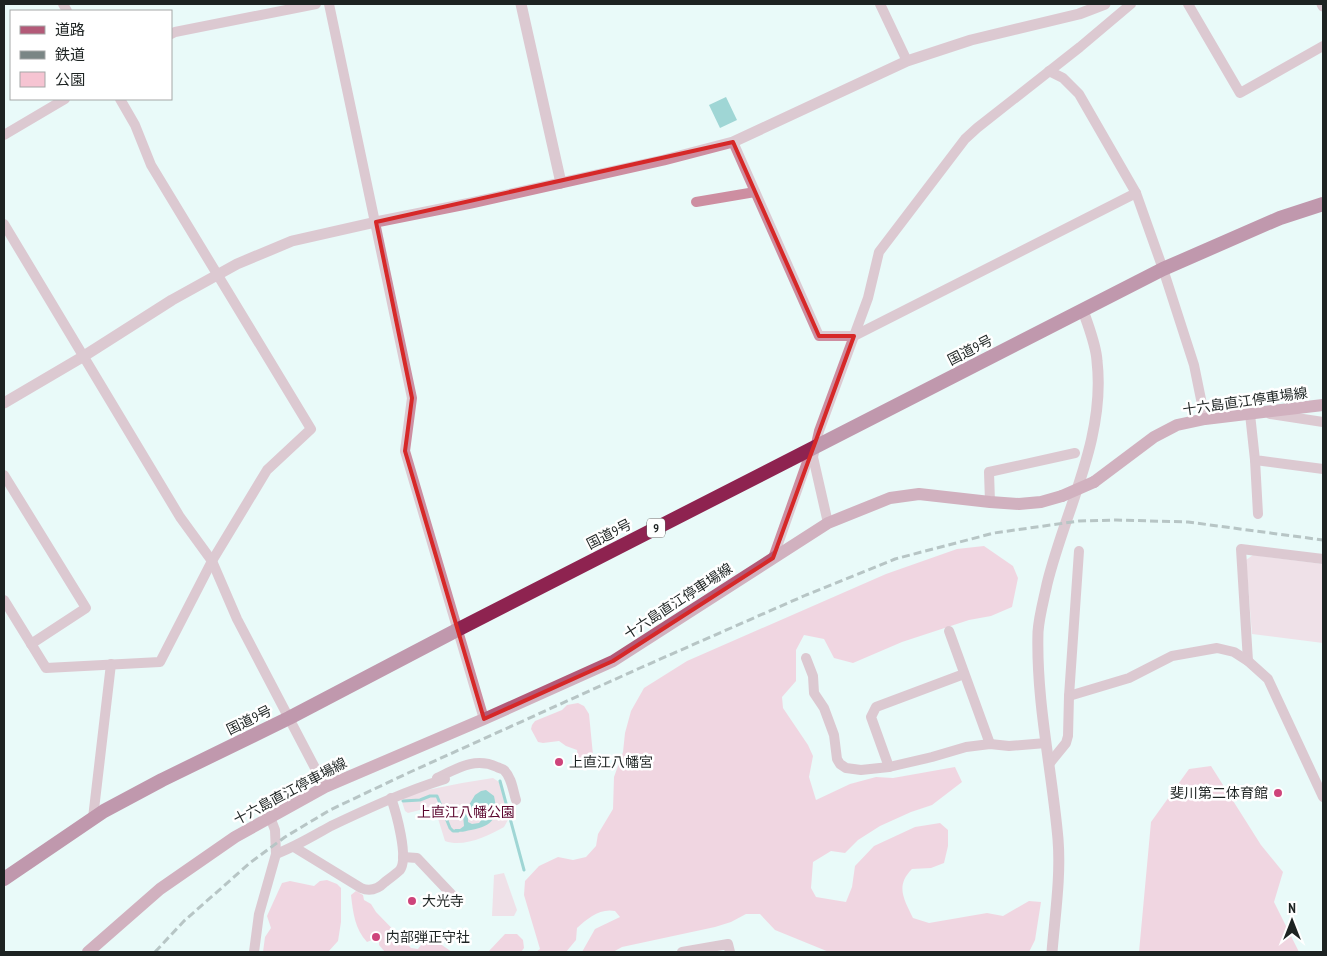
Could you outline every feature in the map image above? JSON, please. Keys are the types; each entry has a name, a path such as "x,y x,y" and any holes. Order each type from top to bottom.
{"highway":[{"name":"国道9号","path":"4,879 93,818 162,780 289,718 457,630 814,452 1163,269 1280,218 1323,204"}],"main road":[{"name":"十六島直江停車場線","path":"88,952 160,889 235,837 325,786 484,719 613,661 828,523 890,498 919,494 1019,504 1041,502 1062,496 1094,482 1154,438 1177,425 1205,419 1323,405"}],"street":[{"path":"172,34 316,4"},
{"path":"329,4 412,398 405,451 484,719"},
{"path":"521,4 561,183"},
{"path":"880,4 907,62"},
{"path":"4,403 84,356 146,315 218,274 292,241 664,160 733,142 907,62 971,40 1079,14 1105,4"},
{"path":"772,558 807,462 814,452 868,298 879,252 885,242 965,139 1131,4"},
{"path":"1188,4 1240,93 1323,46"},
{"path":"1049,71 1063,78 1079,94 1136,194 1194,365 1205,419"},
{"path":"4,136 63,100"},
{"path":"4,600 46,668 160,662 212,561 267,470 311,429 151,165 135,125 121,100"},
{"path":"733,142 819,336 854,336 1136,194"},
{"path":"696,202 755,192"},
{"path":"4,224 180,516 212,561 236,619 325,786"},
{"path":"1052,952 1058,875 1058,842 1039,690 1038,630 1052,562 1082,475 1091,444 1096,412 1098,359 1083,310"},
{"path":"1264,413 1323,422"},
{"path":"1250,414 1258,514"},
{"path":"814,452 828,523"},
{"path":"990,502 989,472 1075,453"},
{"path":"1255,460 1323,469"},
{"path":"4,475 86,608 31,644"},
{"path":"1248,661 1240,549 1323,559"},
{"path":"1049,764 1066,743 1068,736 1079,551"},
{"path":"949,632 990,744"},
{"path":"1069,696 1129,678 1172,656 1217,648 1234,652 1248,661 1268,679 1323,797"},
{"path":"806,658 813,676 814,693 824,708 834,735 840,764 846,768 861,770 889,767 966,747 990,744 1009,746 1046,743"},
{"path":"93,818 111,664"},
{"path":"889,767 871,718 876,707 964,674"},
{"path":"416,788 456,769 478,762 491,764 504,770 510,780 516,800"},
{"path":"276,854 294,848 299,843 330,827 391,798 446,778"},
{"path":"294,848 361,888 369,891 380,887 400,869 403,856 402,842 391,798"},
{"path":"254,952 259,914 276,854 275,830 270,817"},
{"path":"403,856 417,858 453,896"},
{"path":"682,952 728,944 730,952"}],"highlighted area":[{"path":"733,142 819,336 854,336 773,558 613,661 484,719 405,451 412,398 376,222"}],"green space":[{"path":"1253,555 1323,564 1323,643 1252,634 1246,560"},
{"name":"上直江八幡公園","path":"493,778 499,782 509,818 504,827 467,842 452,843 445,841 435,809 432,807 408,813 405,811 401,799 412,793"},
{"path":"504,873 517,910 514,916 492,916 494,875"}],"shaded area":[{"path":"984,546 1013,566 1018,578 1012,607 991,616 969,620 902,642 853,663 834,658 824,639 804,635 796,650 796,681 782,697 783,708 808,745 813,756 809,777 816,800 850,784 876,777 893,778 955,767 962,782 932,805 880,826 858,840 845,853 831,851 813,862 811,888 816,897 846,902 852,887 855,866 874,846 915,827 940,823 948,830 948,846 944,863 931,868 912,869 902,887 904,899 913,918 929,923 987,913 1003,916 1029,901 1041,902 1035,940 1029,952 829,952 775,930 760,914 746,914 731,922 715,927 622,947 613,952 582,952 595,929 620,917 615,911 610,910 599,912 577,928 576,940 566,952 536,952 540,949 524,895 525,881 539,866 558,857 573,860 586,857 596,846 598,834 613,809 614,777 623,752 625,733 631,711 644,688 687,661 886,574 957,549"},
{"path":"578,703 584,706 589,714 593,755 589,764 583,766 578,762 577,750 559,741 538,742 531,729 535,721 562,710 567,705"},
{"path":"1211,766 1261,845 1283,872 1274,902 1299,952 1139,952 1151,822 1189,769"},
{"path":"327,880 341,888 341,922 338,941 328,952 263,952 265,937 271,928 267,916 282,883 290,881 314,886 320,881"},
{"path":"356,891 363,895 364,900 371,904 376,912 411,948 418,949 429,934 439,936 439,943 452,952 385,952 379,945 379,938 376,936 367,942 357,926 354,914 351,895"},
{"path":"505,934 517,934 523,940 524,948 521,952 488,952"}],"water":[{"path":"726,97 737,120 720,128 709,105"},
{"path":"486,790 494,796 496,810 493,820 479,828 463,832 455,831 455,829 460,829 464,826 463,815 475,795","holes":["479,804 484,804 488,812 479,823 472,824 468,822 468,816"]}],"waterway":[{"path":"500,781 524,870"},
{"path":"403,801 437,796 450,828 453,831 458,831"}],"railway":[{"path":"155,952 184,921 251,862 285,837 330,810 640,668 806,595 895,559 994,533 1079,521 1188,522 1323,540"}],"place":[{"name":"上直江八幡宮","path":"559,762"},
{"name":"斐川第二体育館","path":"1278,793"},
{"name":"大光寺","path":"412,901"},
{"name":"内部弾正守社","path":"376,937"}]}
